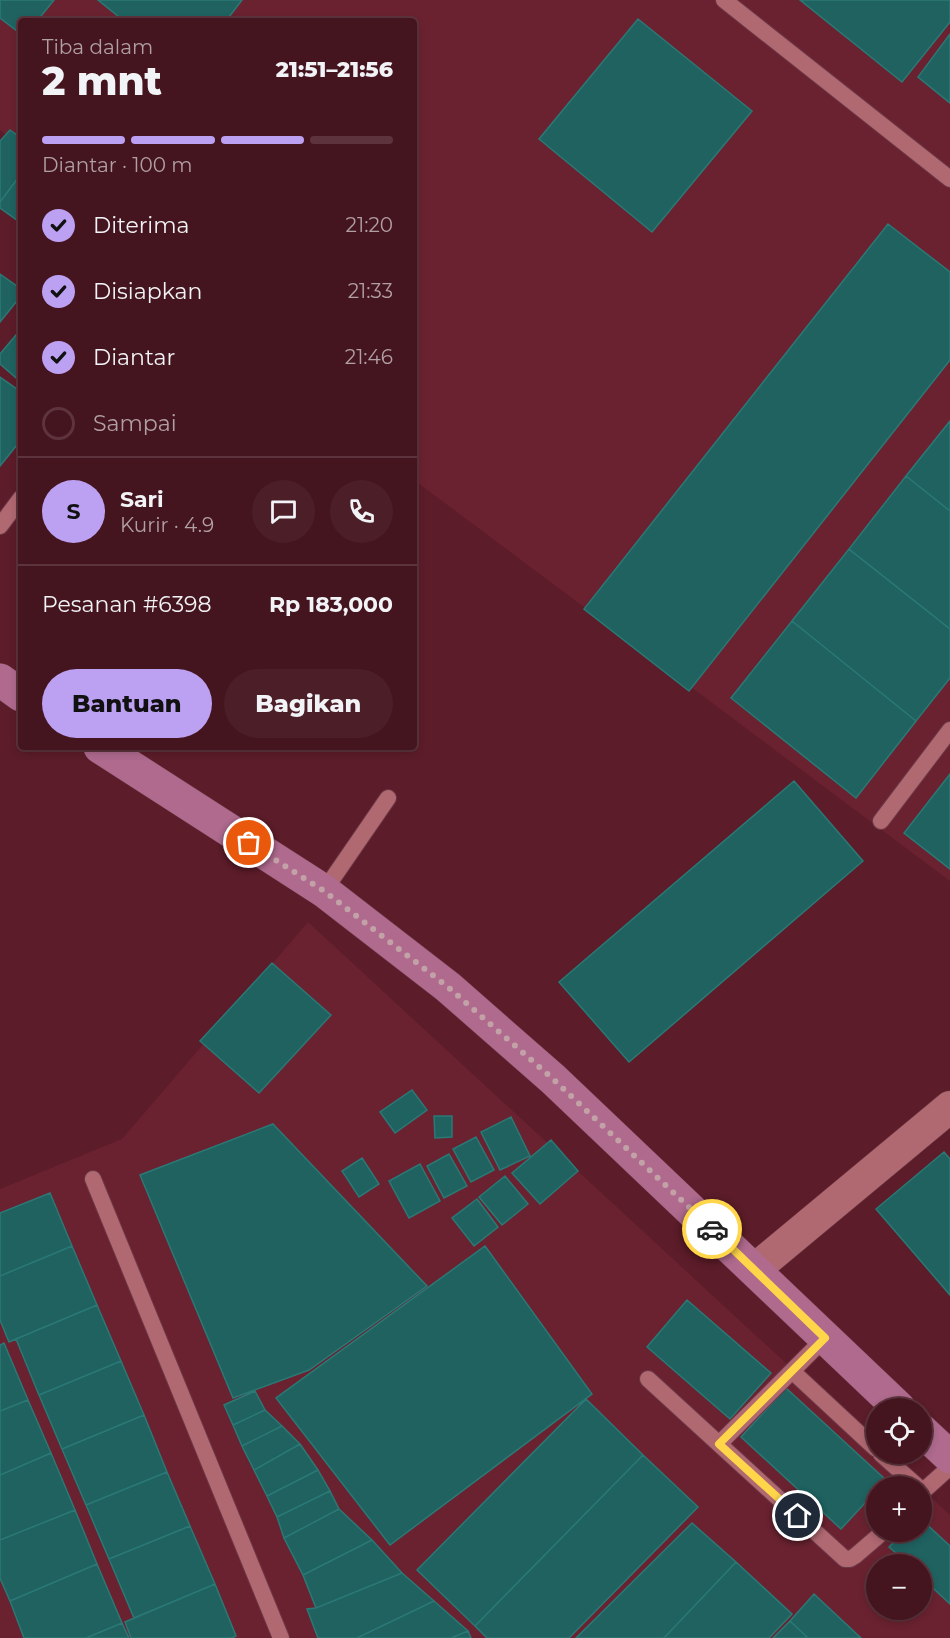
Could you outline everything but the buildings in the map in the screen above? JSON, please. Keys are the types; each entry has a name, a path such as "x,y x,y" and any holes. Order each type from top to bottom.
{"main road":[{"path":"0,680 18,692"},
{"path":"105,750 324,891 448,987 553,1079 888,1398"},
{"path":"932,1440 950,1457"}],"street":[{"path":"754,1270 950,1107"}],"lane":[{"path":"724,0 950,178"},
{"path":"0,526 18,502"},
{"path":"881,821 950,730"},
{"path":"324,891 388,798"},
{"path":"93,1179 281,1638"},
{"path":"719,1444 825,1338"},
{"path":"792,1371 866,1440"},
{"path":"648,1379 845,1559 855,1557 872,1542"},
{"path":"892,1464 905,1476"},
{"path":"932,1481 950,1467"}],"shaded area":[{"path":"0,0 950,0 950,881 417,482 417,18 18,18 18,143 0,130"},
{"path":"308,922 866,1437 866,1464 895,1464 908,1476 866,1476 866,1542 932,1542 932,1498 950,1515 950,1638 0,1638 0,1189 122,1139"}],"way so far":[{"path":"249,843 324,891 448,987 553,1079 712,1229"}],"route":[{"path":"712,1229 825,1338 719,1444 798,1516"}]}
